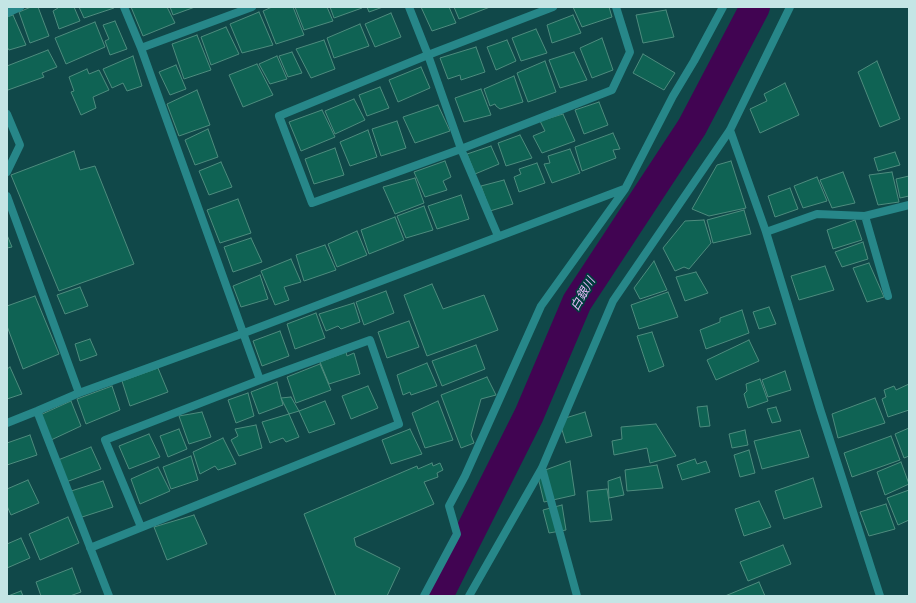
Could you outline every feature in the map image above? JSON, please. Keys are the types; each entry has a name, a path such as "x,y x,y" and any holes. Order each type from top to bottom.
{"street":[{"path":"7,12 20,7"},
{"path":"124,7 141,48 260,380"},
{"path":"141,48 252,7"},
{"path":"409,7 428,55 461,149 498,236"},
{"path":"553,7 428,55 279,116 312,203 461,149 612,90 630,52 616,7"},
{"path":"424,596 457,534 449,506 465,476 541,306 625,189 673,96 723,7"},
{"path":"469,596 542,468 613,301 730,130 790,7"},
{"path":"7,114 20,145 7,172"},
{"path":"730,130 766,232 820,409 880,596"},
{"path":"7,423 78,393 244,333 625,189"},
{"path":"7,196 78,393"},
{"path":"766,232 817,214 865,216 909,205"},
{"path":"865,216 888,296"},
{"path":"90,548 399,424 370,340 260,380 105,440 141,527"},
{"path":"37,411 109,596"},
{"path":"542,468 577,596"}],"building":[{"path":"31,7 38,7 49,36 30,43 19,12"},
{"path":"57,7 74,7 80,21 59,29 53,11 58,8"},
{"path":"79,7 113,7 114,8 84,18"},
{"path":"131,7 167,7 175,23 143,36"},
{"path":"170,7 195,7 173,15"},
{"path":"272,7 293,7 304,35 276,44 263,11"},
{"path":"295,7 327,7 333,21 304,30"},
{"path":"330,7 362,7 362,8 334,18"},
{"path":"367,7 383,7 369,12"},
{"path":"421,7 449,7 456,23 432,31"},
{"path":"454,7 490,7 459,19"},
{"path":"573,7 609,7 612,17 582,27"},
{"path":"666,10 674,37 643,43 636,15"},
{"path":"259,12 273,45 242,53 230,24"},
{"path":"391,13 401,37 375,47 365,24"},
{"path":"13,15 26,45 9,50 7,47 7,17"},
{"path":"573,15 581,33 552,43 547,25"},
{"path":"115,21 127,49 110,55 105,41 109,39 103,25"},
{"path":"95,22 105,47 66,64 55,38"},
{"path":"360,24 369,46 334,58 327,38"},
{"path":"226,27 239,54 211,65 201,37"},
{"path":"536,29 547,53 521,61 512,38"},
{"path":"197,35 211,70 184,79 172,44"},
{"path":"602,38 613,70 592,78 580,48"},
{"path":"324,40 335,69 311,78 296,49"},
{"path":"507,40 516,61 496,70 487,47"},
{"path":"476,47 485,72 461,80 460,75 448,79 440,58"},
{"path":"48,50 57,67 42,73 44,77 8,90 7,66"},
{"path":"292,52 302,73 288,77 279,56"},
{"path":"574,52 587,80 560,88 549,60"},
{"path":"643,54 675,73 664,90 633,73"},
{"path":"133,56 142,86 127,91 123,83 112,88 103,69"},
{"path":"277,56 287,79 270,84 259,64"},
{"path":"545,61 556,92 528,102 517,73"},
{"path":"877,61 900,119 880,127 858,72"},
{"path":"257,64 273,95 243,107 229,75"},
{"path":"176,65 186,89 170,95 159,72"},
{"path":"421,67 430,88 398,102 389,80"},
{"path":"87,69 89,74 99,70 109,90 93,97 96,108 81,115 71,92 74,91 69,77"},
{"path":"514,76 523,102 500,109 495,104 490,106 484,89"},
{"path":"785,83 799,115 760,133 750,109 767,101 764,94"},
{"path":"380,87 389,108 367,116 359,95"},
{"path":"481,89 491,115 464,122 455,98"},
{"path":"197,90 210,125 179,136 167,104"},
{"path":"354,99 365,120 335,134 325,111"},
{"path":"599,102 608,125 584,134 575,110"},
{"path":"438,105 450,131 415,143 403,117"},
{"path":"322,110 335,137 301,151 289,122"},
{"path":"563,114 575,141 542,153 533,136 545,131 540,121"},
{"path":"397,121 406,148 381,156 372,129"},
{"path":"208,129 218,157 195,165 185,140"},
{"path":"368,130 377,157 350,166 340,142"},
{"path":"613,133 620,149 613,150 616,158 582,171 575,147"},
{"path":"520,135 532,158 506,166 498,143"},
{"path":"491,146 499,164 475,174 467,154"},
{"path":"335,148 344,175 314,184 305,159"},
{"path":"570,149 580,173 552,183 544,164 550,163 548,156"},
{"path":"74,151 80,170 95,166 134,264 59,291 11,175"},
{"path":"895,152 900,165 878,171 874,158"},
{"path":"445,161 451,177 443,181 447,190 425,197 414,172"},
{"path":"731,161 746,208 709,216 692,209 717,165"},
{"path":"221,162 232,187 209,195 199,171"},
{"path":"537,163 545,183 519,192 514,177 521,174 519,169"},
{"path":"843,172 855,203 832,208 820,180"},
{"path":"892,172 899,202 878,205 869,175"},
{"path":"909,176 909,196 900,198 896,179"},
{"path":"817,177 827,201 803,208 794,186"},
{"path":"415,178 424,203 395,214 383,187"},
{"path":"504,180 513,204 490,211 481,186"},
{"path":"790,188 798,209 775,217 768,196"},
{"path":"461,195 469,219 437,229 428,206"},
{"path":"238,199 251,233 220,243 207,210"},
{"path":"424,206 433,230 406,238 397,216"},
{"path":"744,210 751,234 713,243 707,220"},
{"path":"395,217 404,240 369,254 361,230"},
{"path":"704,220 711,243 689,269 684,267 675,271 663,248 685,221"},
{"path":"855,220 862,240 833,249 827,230"},
{"path":"357,231 367,255 337,267 328,244"},
{"path":"7,235 12,247 7,248"},
{"path":"251,238 262,262 233,272 224,247"},
{"path":"863,242 868,259 842,267 835,252"},
{"path":"325,245 336,270 304,281 296,255"},
{"path":"291,259 301,282 284,287 289,300 275,305 261,271"},
{"path":"654,261 667,290 640,299 634,288"},
{"path":"869,263 884,297 867,302 853,268"},
{"path":"825,266 834,290 799,300 791,276"},
{"path":"696,272 708,293 685,301 676,277"},
{"path":"260,275 268,299 241,307 233,286"},
{"path":"432,284 443,309 484,295 498,330 427,356 404,295"},
{"path":"80,287 88,306 65,314 57,295"},
{"path":"386,291 394,313 364,325 356,302"},
{"path":"668,292 678,317 639,329 631,305"},
{"path":"35,296 59,354 23,369 7,326 7,306"},
{"path":"354,303 360,322 341,329 338,326 326,331 319,314"},
{"path":"769,307 776,324 759,329 753,312"},
{"path":"742,310 749,333 706,349 700,330 720,322 720,318"},
{"path":"316,313 325,338 295,349 287,324"},
{"path":"409,321 419,347 387,358 378,332"},
{"path":"280,331 289,356 262,366 253,341"},
{"path":"652,332 664,366 649,372 637,336"},
{"path":"90,339 97,355 80,361 75,344"},
{"path":"749,340 759,361 716,380 707,360"},
{"path":"476,345 485,369 442,386 432,361"},
{"path":"346,352 347,356 354,353 360,374 329,384 320,362"},
{"path":"427,363 437,386 411,395 410,392 403,395 397,375"},
{"path":"320,364 331,390 296,403 287,377"},
{"path":"10,367 22,394 7,399 7,369"},
{"path":"158,368 168,392 130,406 122,381"},
{"path":"785,371 791,390 768,397 762,380"},
{"path":"487,377 496,395 481,399 471,435 474,443 461,448 441,395"},
{"path":"760,379 768,401 748,408 744,394 747,391 746,384"},
{"path":"277,382 283,405 259,414 251,392"},
{"path":"909,384 909,410 888,417 882,399 886,397 884,390 894,386 896,390"},
{"path":"112,386 120,410 86,424 77,399"},
{"path":"368,386 378,408 351,419 342,396"},
{"path":"248,393 254,416 236,423 228,400"},
{"path":"291,397 299,411 289,414 281,398"},
{"path":"875,398 885,423 838,438 832,414"},
{"path":"71,401 81,426 51,440 40,415"},
{"path":"325,401 335,424 309,433 299,411"},
{"path":"438,401 453,440 425,448 412,413"},
{"path":"707,406 710,426 700,427 697,407"},
{"path":"776,407 781,421 772,423 767,409"},
{"path":"202,412 211,437 189,444 179,416"},
{"path":"585,412 592,436 566,443 559,420"},
{"path":"289,414 299,437 286,442 283,438 270,443 262,422"},
{"path":"656,424 676,456 650,463 647,448 614,455 612,441 622,439 621,427"},
{"path":"256,425 262,448 239,456 231,440 238,436 235,429"},
{"path":"909,428 909,456 904,458 895,434"},
{"path":"179,429 187,449 168,457 160,436"},
{"path":"410,429 422,454 391,464 382,440"},
{"path":"745,430 748,445 732,448 729,434"},
{"path":"800,430 809,457 762,469 754,441"},
{"path":"149,434 160,457 129,469 119,446"},
{"path":"30,435 37,455 7,465 7,443"},
{"path":"891,436 900,460 852,477 844,453"},
{"path":"223,438 236,464 218,470 215,466 200,474 193,452"},
{"path":"91,447 101,469 66,482 58,460"},
{"path":"749,450 755,473 740,477 734,455"},
{"path":"191,456 198,480 171,489 163,467"},
{"path":"695,459 697,464 706,461 710,472 682,480 677,465"},
{"path":"570,461 575,495 544,502 537,473"},
{"path":"901,462 909,484 885,495 877,472"},
{"path":"432,463 433,466 440,463 443,470 437,473 438,477 424,482 434,504 354,538 356,546 400,568 387,596 336,596 304,514 417,466 418,469"},
{"path":"657,465 663,488 627,491 625,470"},
{"path":"158,467 170,491 140,504 131,479"},
{"path":"620,477 624,495 609,498 608,481"},
{"path":"813,478 822,507 784,519 775,491"},
{"path":"28,480 39,503 11,515 7,506 7,489"},
{"path":"103,481 113,507 79,518 68,492"},
{"path":"607,489 612,520 590,522 587,491"},
{"path":"909,490 909,520 898,525 887,498"},
{"path":"759,501 771,527 744,536 735,509"},
{"path":"886,504 895,529 869,536 860,512"},
{"path":"562,505 566,530 549,533 543,510"},
{"path":"194,515 207,544 167,560 154,527"},
{"path":"68,517 79,543 40,560 29,534"},
{"path":"21,538 30,558 7,568 7,544"},
{"path":"783,545 791,564 748,581 740,562"},
{"path":"72,568 81,592 70,596 41,596 36,582"},
{"path":"759,582 765,596 725,596"},
{"path":"21,591 23,596 8,596"}],"waterway":[{"name":"白銀川","path":"438,596 529,415 577,302 692,127 755,7"}]}
